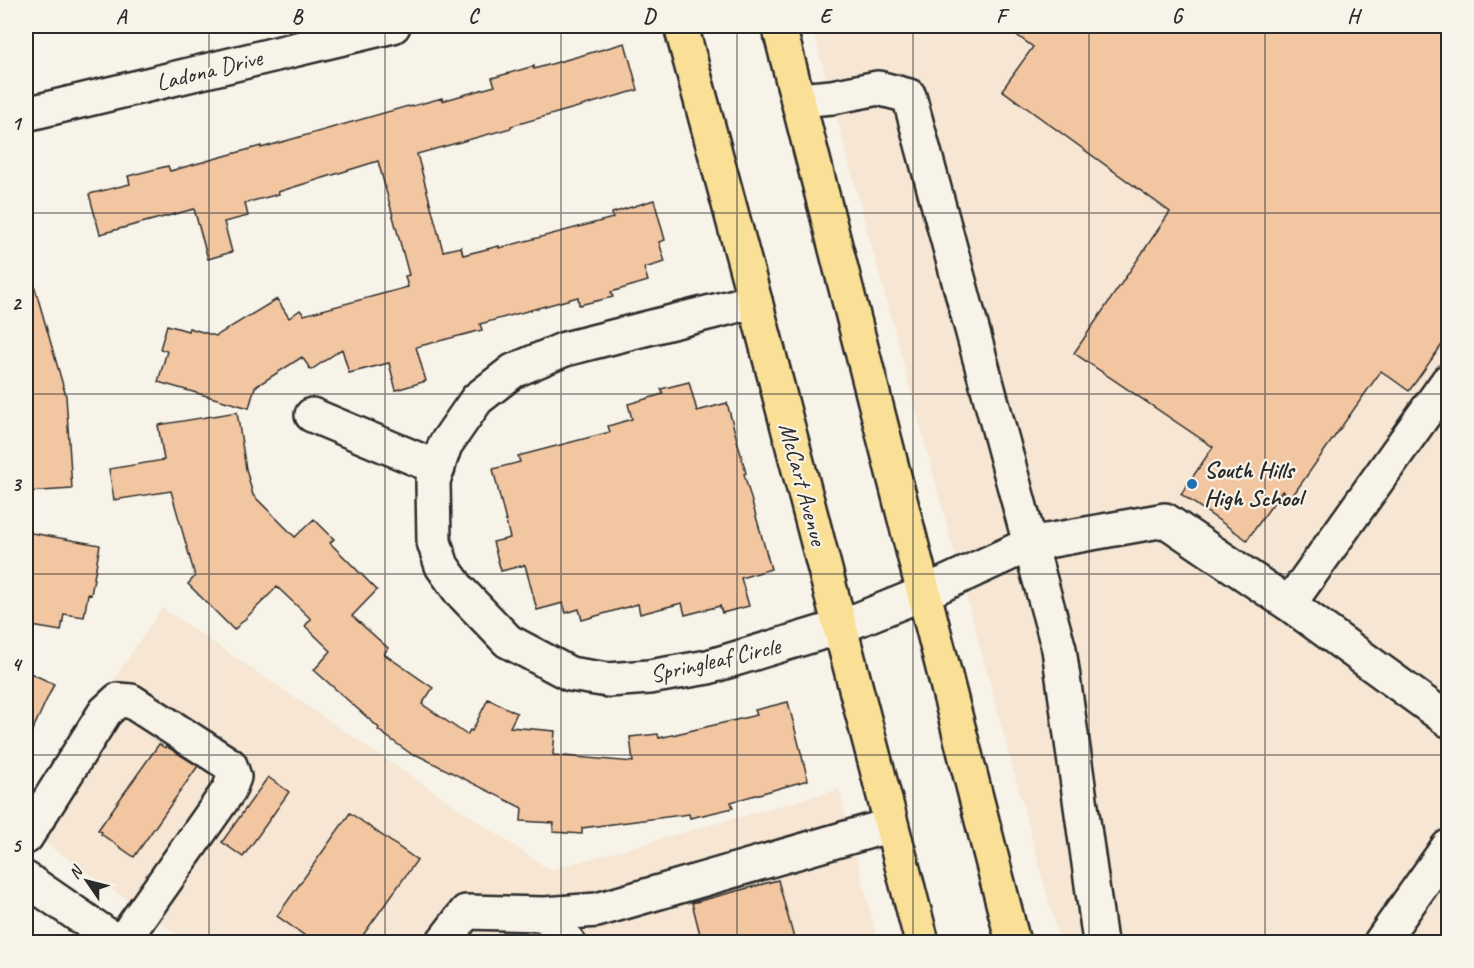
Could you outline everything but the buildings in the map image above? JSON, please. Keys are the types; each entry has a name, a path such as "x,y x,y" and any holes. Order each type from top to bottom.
{"main road":[{"name":"McCart Avenue","path":"681,26 922,942"},
{"path":"779,26 1013,942"}],"street":[{"name":"Ladona Drive","path":"26,114 393,26"},
{"path":"798,99 832,98 878,88 909,96 1059,649 1100,942"},
{"name":"Springleaf Circle","path":"755,301 565,349 513,371 477,399 445,445 433,481 434,542 442,566 459,590 508,641 570,674 608,680 649,677 708,667 840,627 924,593 1030,544 1165,520 1289,604 1449,720"},
{"path":"1289,604 1449,381"},
{"path":"312,415 438,468"},
{"path":"26,837 105,712 118,700 130,701 230,765 234,777 229,790 122,942"},
{"path":"443,942 466,912 544,914 597,910 891,825"},
{"path":"1381,942 1449,847"},
{"path":"27,883 117,942"},
{"path":"544,914 568,942"}],"shaded area":[{"name":"South Hills High School","path":"812,26 1448,26 1448,942 1060,942"},
{"path":"162,608 550,870 839,789 878,942 189,942 26,830 49,775"}],"place":[{"name":"South Hills High School","path":"1192,484"}]}
